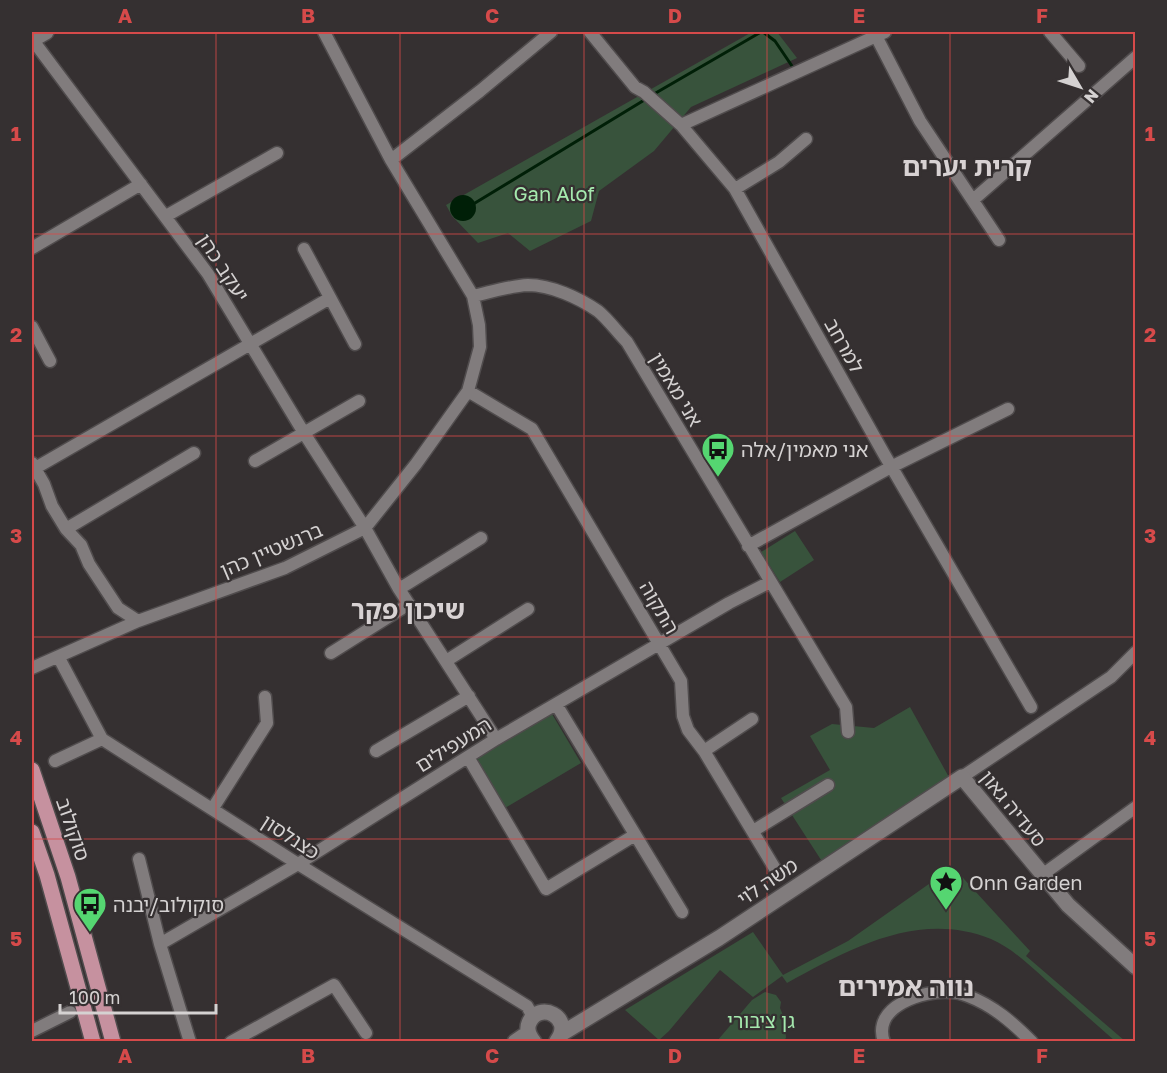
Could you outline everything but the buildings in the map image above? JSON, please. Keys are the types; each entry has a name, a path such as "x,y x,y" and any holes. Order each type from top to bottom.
{"main road":[{"name":"סוקולוב","path":"32,770 68,877 113,1041"},
{"name":"סוקולוב","path":"32,832 47,875 93,1041"}],"street":[{"path":"32,39 46,32"},
{"path":"324,32 391,160 473,296 479,325 480,347 468,391"},
{"path":"391,160 480,92 551,32"},
{"name":"למרחב","path":"590,32 635,87 644,92 681,125 735,189 891,467 1031,707"},
{"path":"1050,32 1079,66"},
{"path":"681,125 880,34 920,121 999,240"},
{"name":"יעקב כהן","path":"32,39 208,274 303,433 365,528 399,589 496,739"},
{"path":"973,200 1136,57"},
{"path":"735,189 779,162 806,139"},
{"path":"166,216 277,153"},
{"path":"32,249 141,184"},
{"path":"304,249 355,344"},
{"name":"אני מאמין","path":"473,296 531,285 576,298 599,312 627,342 846,707 848,732"},
{"path":"138,621 118,608 89,564 81,545 66,530 33,466 330,298"},
{"path":"32,327 50,362"},
{"name":"ברנשטיין כהן","path":"32,668 59,658 138,621 285,568 365,528 416,464 468,391"},
{"name":"התקוה","path":"468,391 532,429 681,681 683,716 688,730 704,751 777,872"},
{"path":"255,461 358,401"},
{"path":"748,546 891,467 1008,409"},
{"path":"66,530 194,453"},
{"path":"399,589 481,538"},
{"name":"המעפילים","path":"160,944 298,864 496,739 729,603 770,582"},
{"path":"331,653 409,603"},
{"path":"446,661 528,609"},
{"path":"962,777 1111,678 1136,652"},
{"name":"כצנלסון","path":"59,658 102,738 298,864 527,1006 533,1017"},
{"path":"376,751 469,696"},
{"path":"213,808 267,723 265,698"},
{"path":"556,704 682,912"},
{"path":"704,751 752,719"},
{"path":"55,761 102,738"},
{"path":"468,757 546,889 635,835"},
{"name":"סעדיה גאון","path":"962,777 1042,875 1091,928 1136,967"},
{"name":"משה לוי","path":"559,1038 719,938 962,777"},
{"path":"753,831 828,785"},
{"path":"1042,875 1136,807"},
{"path":"139,859 160,944 190,1041"},
{"path":"231,1041 334,985 366,1033"},
{"path":"884,1041 882,1035 885,1018 894,1008 925,994 951,992 989,1005 1032,1041"},
{"path":"32,1031 70,1012"},
{"path":"515,1041 531,1037 530,1022 533,1017 543,1012 593,1015"},
{"path":"554,1014 561,1023 559,1038"}],"green space":[{"name":"Gan Alof","path":"752,32 777,32 797,58 691,107 654,151 599,191 591,221 530,251 508,233 478,243 452,216 446,205"},
{"path":"795,531 814,560 780,582 761,552"},
{"path":"910,707 950,779 823,863 781,798 830,770 810,736 832,724 874,728"},
{"path":"552,714 581,763 505,808 476,759"},
{"path":"953,867 1030,951 1026,956 1125,1041 1115,1041 1006,947 991,939 964,931 937,929 911,931 860,946 787,983 782,976 753,997 720,970 659,1040 625,1010 753,932 783,975 848,941"},
{"name":"גן ציבורי","path":"765,992 776,995 781,1002 780,1008 785,1020 786,1038 783,1041 717,1041 752,1000"}],"shaded area":[{"path":"463,195 472,199 476,208 472,217 463,221 454,217 450,208 454,199"}],"waterway":[{"path":"654,94 761,32"},
{"path":"763,32 775,41 794,69"},
{"path":"475,203 646,99"}],"place":[{"name":"אני מאמין/אלה","path":"718,478"},
{"name":"Onn Garden","path":"946,911"},
{"name":"סוקולוב/יבנה","path":"90,933"}],"district":[{"name":"קרית יערים","path":"967,166"},
{"name":"שיכון פקר","path":"408,609"},
{"name":"נווה אמירים","path":"906,986"}]}
